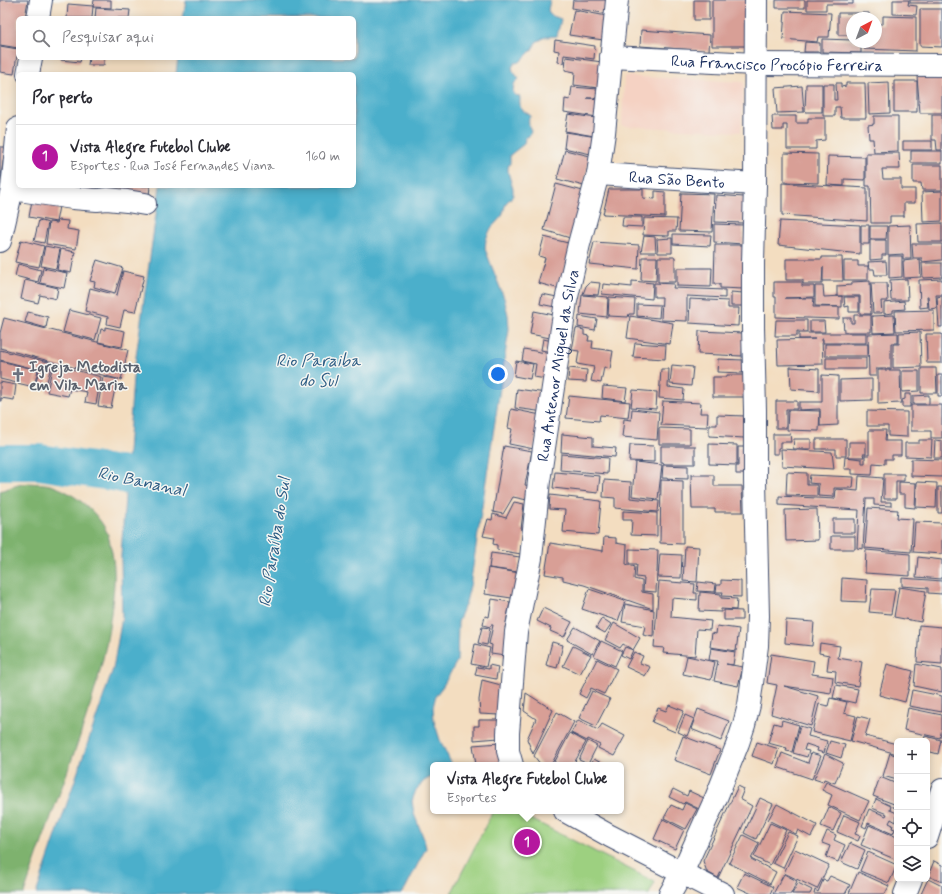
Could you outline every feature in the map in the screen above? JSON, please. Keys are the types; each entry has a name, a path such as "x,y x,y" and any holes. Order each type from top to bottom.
{"street":[{"path":"38,16 41,0"},
{"name":"Rua Antenor Miguel da Silva","path":"511,762 508,751 508,733 516,632 531,558 539,481 566,301 579,244 598,174 604,133 617,0"},
{"path":"670,894 682,873 716,798 742,731 749,705 756,646 758,616 753,263 756,0"},
{"name":"Rua Francisco Procópio Ferreira","path":"611,57 755,64 942,65"},
{"path":"28,72 31,60"},
{"path":"0,127 16,129"},
{"path":"0,241 12,188 16,149"},
{"name":"Rua São Bento","path":"598,174 755,184"},
{"path":"12,188 73,198 127,200 145,204"},
{"path":"930,828 942,790"},
{"path":"570,814 722,894"},
{"path":"905,894 910,882"}],"shaded area":[{"path":"624,76 744,82 741,132 622,126"}],"green space":[{"path":"29,483 50,485 67,492 84,504 99,519 108,535 111,547 114,566 114,586 109,629 94,693 24,894 0,894 0,491"},
{"path":"491,814 521,814 655,882 649,894 451,894"}],"water":[{"name":"Rio Paraiba do Sul","path":"186,0 550,0 548,10 550,15 561,19 557,36 546,37 536,42 532,50 520,62 515,63 512,67 519,79 514,84 513,91 515,95 519,96 520,98 521,108 531,116 529,117 529,126 531,131 529,136 525,138 524,144 510,155 508,172 513,189 513,195 506,203 502,216 491,228 486,239 485,249 504,298 508,315 509,329 470,586 466,602 458,622 457,661 443,686 436,695 433,707 434,721 440,740 451,762 430,762 430,778 424,781 416,790 412,801 414,814 426,848 401,894 36,894 113,669 122,617 121,556 133,378 160,188 356,188 356,72 176,72 178,60 356,60 356,16 183,16"}],"building":[{"path":"0,0 28,0 25,16 16,16 16,48 0,45"},
{"path":"94,0 111,0 111,8 93,7"},
{"path":"573,0 612,0 609,14 572,8"},
{"path":"694,0 709,0 709,20 694,20"},
{"path":"712,0 748,0 749,46 712,46"},
{"path":"776,0 805,0 805,8 776,8"},
{"path":"807,0 853,0 853,4 826,4 826,10 807,10"},
{"path":"893,0 909,0 908,5 917,6 916,15 893,14"},
{"path":"910,0 942,0 942,3 910,3"},
{"path":"68,4 93,6 92,16 67,16"},
{"path":"96,8 130,10 129,16 95,16"},
{"path":"920,9 942,9 942,47 920,46"},
{"path":"574,10 607,16 603,40 569,35"},
{"path":"785,11 831,13 829,37 818,37 817,42 783,39"},
{"path":"838,13 846,13 846,35 838,35"},
{"path":"883,16 916,17 916,51 864,49 882,48"},
{"path":"641,30 710,35 709,51 640,46"},
{"path":"822,39 846,40 846,48 861,48 861,53 822,52"},
{"path":"555,40 595,46 594,59 564,55 563,63 558,62 559,51 554,50"},
{"path":"805,42 820,43 820,52 804,52"},
{"path":"0,46 16,49 14,74 0,72"},
{"path":"566,57 602,62 599,88 574,85 575,72 565,70"},
{"path":"61,60 80,60 80,62"},
{"path":"89,60 104,60 104,65 88,65"},
{"path":"917,76 942,76 942,113 920,113"},
{"path":"894,81 917,81 917,112 894,112"},
{"path":"889,82 890,113 869,114 868,83"},
{"path":"836,83 841,83 841,87 846,86 846,83 865,83 866,118 841,118 840,107 835,107 835,116 823,116 823,84 834,84 834,100 837,100"},
{"path":"806,84 822,84 822,112 805,112"},
{"path":"802,86 804,112 777,113 775,88"},
{"path":"572,87 598,89 598,98 587,98 599,99 597,117 564,112 565,99 570,100"},
{"path":"568,114 596,118 594,136 565,131"},
{"path":"932,115 942,115 942,150 937,150 936,140 932,140"},
{"path":"772,116 796,116 796,123 808,123 808,118 825,118 825,140 816,141 816,149 787,149 787,125 783,125 783,130 773,130"},
{"path":"874,116 898,116 898,151 874,152 873,139 869,139 868,125 874,124"},
{"path":"566,132 597,137 595,155 564,148"},
{"path":"903,141 932,141 932,150 903,150"},
{"path":"0,147 5,147 1,177 0,177"},
{"path":"565,150 590,156 584,186 557,179"},
{"path":"911,151 942,151 942,163 911,163"},
{"path":"784,153 818,154 818,183 784,182"},
{"path":"866,153 899,153 900,169 882,169 883,179 901,179 901,189 915,189 915,203 904,203 904,216 890,216 890,223 871,223 870,186 866,186"},
{"path":"828,156 865,157 865,180 844,179 844,186 827,185"},
{"path":"913,165 942,165 942,190 922,190 921,183 913,183"},
{"path":"782,183 867,188 867,221 782,215"},
{"path":"556,184 583,191 570,238 544,230"},
{"path":"49,188 94,188 93,194"},
{"path":"123,188 150,188 149,196 122,191"},
{"path":"609,189 643,189 643,198 655,199 655,191 665,192 665,217 603,214"},
{"path":"942,191 942,221 923,222 922,192"},
{"path":"681,193 714,194 712,232 679,231"},
{"path":"33,195 60,201 56,222 29,217"},
{"path":"716,195 744,197 743,223 715,222"},
{"path":"623,217 642,217 642,227 622,226"},
{"path":"644,218 677,219 676,231 669,231 669,236 643,235"},
{"path":"39,220 48,223 44,243 34,241"},
{"path":"58,220 68,221 67,229 79,231 76,249 46,244 49,222 57,223"},
{"path":"780,221 860,225 860,254 778,245"},
{"path":"942,223 942,242 918,242 917,224"},
{"path":"714,224 743,225 743,244 714,242"},
{"path":"861,225 869,225 869,244 861,244"},
{"path":"910,225 911,259 903,259 903,254 888,255 888,226"},
{"path":"870,226 887,226 886,239 870,239"},
{"path":"673,234 711,235 710,246 673,244"},
{"path":"644,236 655,237 656,252 641,252"},
{"path":"544,237 572,244 560,289 538,283 545,258 539,256"},
{"path":"672,238 672,253 658,253 657,239"},
{"path":"21,240 44,246 39,267 15,262"},
{"path":"870,240 886,240 886,255 882,255 882,259 870,260"},
{"path":"594,242 639,245 638,269 589,264"},
{"path":"912,244 942,244 942,260 922,262 922,258 913,258"},
{"path":"715,245 744,245 744,289 720,288 720,284 714,284"},
{"path":"45,246 60,249 56,269 41,266"},
{"path":"61,249 75,252 71,273 57,270"},
{"path":"889,256 902,256 902,277 889,278"},
{"path":"642,257 657,257 656,281 641,280"},
{"path":"658,257 675,257 675,282 658,282"},
{"path":"822,257 842,257 843,281 823,281 823,267 822,284 803,284 803,280 786,280 786,259 822,259"},
{"path":"920,259 921,277 904,278 903,261"},
{"path":"97,260 123,268 115,293 94,287 95,282 90,281"},
{"path":"844,261 858,261 858,266 868,266 868,280 844,280"},
{"path":"886,261 887,275 875,275 874,269 869,269 868,262"},
{"path":"922,263 942,263 942,277 923,278"},
{"path":"18,264 41,270 38,282 15,276"},
{"path":"43,268 67,273 64,288 40,283"},
{"path":"677,268 712,268 711,287 677,286"},
{"path":"123,271 144,276 135,312 124,310 120,327 107,324 108,317 85,311 90,288 117,295"},
{"path":"907,279 908,300 891,300 890,280"},
{"path":"942,279 942,295 936,295 937,308 929,309 927,296 928,307 920,308 919,280"},
{"path":"25,280 58,288 56,299 40,295 38,303 21,299"},
{"path":"632,281 653,283 652,299 602,294 603,284 632,287"},
{"path":"870,281 871,314 860,314 860,296 837,296 837,286 852,285 852,282"},
{"path":"590,282 600,283 598,295 583,294 586,286"},
{"path":"774,282 802,282 802,286 814,286 814,297 785,298 814,298 813,307 839,307 839,319 776,317"},
{"path":"654,283 674,284 673,288 725,290 725,298 687,296 687,321 661,320 662,297 654,297"},
{"path":"871,283 887,283 888,301 881,301 882,313 873,313"},
{"path":"815,286 823,286 824,297 842,296 842,307 815,306"},
{"path":"731,292 743,293 743,306 731,306"},
{"path":"542,294 557,297 555,307 540,304"},
{"path":"582,295 608,297 607,317 580,314"},
{"path":"942,296 942,327 939,327 937,297"},
{"path":"609,297 635,299 634,314 629,314 628,317 608,316"},
{"path":"844,297 859,297 859,312 849,312 849,306 845,307"},
{"path":"690,299 728,301 728,308 739,308 738,326 689,323"},
{"path":"904,301 905,309 893,310 893,313 884,314 884,303"},
{"path":"637,304 660,305 659,318 637,316"},
{"path":"69,310 101,318 95,340 63,332"},
{"path":"934,310 934,330 896,331 895,311"},
{"path":"534,311 559,316 555,339 530,334"},
{"path":"28,312 48,317 46,328 25,322"},
{"path":"854,315 871,315 871,332 844,332 843,318 851,318 851,323 854,323"},
{"path":"894,315 895,332 873,333 872,316"},
{"path":"579,316 597,319 595,330 578,327"},
{"path":"630,316 673,323 670,344 627,338"},
{"path":"4,318 128,350 121,380 0,348 0,333"},
{"path":"776,320 807,320 807,332 797,331 797,336 775,336"},
{"path":"810,321 824,321 825,332 810,332"},
{"path":"105,327 125,331 122,347 98,342 101,329 105,330"},
{"path":"576,328 584,330 584,335 589,336 588,341 593,341 592,348 613,351 610,369 604,367 601,383 591,381 594,367 577,364 579,351 572,350"},
{"path":"699,331 743,333 742,356 698,354"},
{"path":"920,332 921,367 893,368 893,344 899,344 899,333"},
{"path":"799,333 866,333 866,343 823,343 822,339 823,364 778,365 777,340 815,339 799,339"},
{"path":"898,333 898,343 891,343 891,369 876,369 876,376 869,376 868,334"},
{"path":"926,334 942,334 942,363 927,363"},
{"path":"543,339 553,341 551,352 541,350"},
{"path":"635,343 666,345 665,359 633,357"},
{"path":"825,344 868,344 868,356 825,356"},
{"path":"524,349 551,354 546,379 534,377 536,364 522,361"},
{"path":"0,350 52,363 46,385 36,382 39,370 0,360"},
{"path":"826,358 866,358 866,369 826,369"},
{"path":"718,359 743,360 743,373 717,372"},
{"name":"Igreja Metodista em Vila Maria","path":"0,361 38,370 34,387 0,379"},
{"path":"516,361 533,364 530,379 514,376"},
{"path":"53,364 101,377 96,404 85,402 87,392 70,389 68,396 47,392"},
{"path":"672,365 693,367 691,386 670,384"},
{"path":"790,367 819,369 819,391 791,389"},
{"path":"569,368 587,370 586,382 568,381"},
{"path":"921,368 936,368 937,393 921,393"},
{"path":"661,369 669,369 668,387 684,389 683,400 659,398"},
{"path":"878,370 900,370 901,403 878,404"},
{"path":"902,371 919,371 919,391 902,392"},
{"path":"727,375 746,375 746,397 713,397 713,377 727,377"},
{"path":"822,375 838,376 838,425 820,426 820,409 799,410 799,402 822,402"},
{"path":"938,375 942,375 942,396 938,396"},
{"path":"103,377 117,379 111,408 98,406"},
{"path":"872,379 872,400 840,401 840,380"},
{"path":"0,382 16,385 14,400 1,398 0,401"},
{"path":"603,386 627,388 625,401 602,398"},
{"path":"517,389 546,393 544,412 515,408"},
{"path":"633,390 657,392 656,409 631,407"},
{"path":"905,394 911,394 910,407 902,407 902,400 905,399"},
{"path":"929,395 929,404 913,404 913,396"},
{"path":"569,396 630,402 628,418 600,415 599,421 566,418"},
{"path":"663,401 701,403 700,413 708,413 707,427 661,425"},
{"path":"776,401 797,401 797,409 786,409 786,428 776,428"},
{"path":"911,405 942,405 942,438 931,438 931,431 911,431"},
{"path":"511,409 541,415 534,449 509,444 512,429 508,428"},
{"path":"632,409 659,412 657,440 622,437 624,419 631,420"},
{"path":"788,410 820,411 819,431 787,430"},
{"path":"867,411 907,412 907,437 888,436 888,426 867,426"},
{"path":"717,415 745,416 744,438 709,436 709,425 717,425"},
{"path":"659,428 690,429 690,444 659,444"},
{"path":"869,430 886,430 885,441 901,441 901,455 892,455 892,459 885,459 885,464 873,463 872,475 852,474 852,469 844,469 845,457 862,459 862,463 865,463 865,455 869,455"},
{"path":"562,434 593,437 593,446 616,448 615,457 561,452"},
{"path":"773,434 790,434 791,442 780,442 778,454 773,454"},
{"path":"794,439 811,439 811,449 793,449"},
{"path":"816,439 846,439 846,456 836,456 836,449 816,449"},
{"path":"919,440 932,440 931,457 905,456 905,443 919,443"},
{"path":"935,440 942,441 942,458 934,458"},
{"path":"849,442 866,442 866,454 863,454 864,457 849,457"},
{"path":"709,444 737,445 737,465 709,464"},
{"path":"630,445 654,446 654,462 629,461"},
{"path":"504,446 532,451 525,485 530,486 527,500 513,497 503,514 493,512"},
{"path":"661,446 695,446 695,464 661,463"},
{"path":"738,447 748,447 748,474 736,474 736,466 738,466"},
{"path":"781,449 832,452 834,469 782,466"},
{"path":"561,454 608,458 607,474 560,470"},
{"path":"911,459 942,460 942,477 911,476"},
{"path":"635,462 662,465 658,499 632,496"},
{"path":"663,465 688,466 688,479 662,478"},
{"path":"555,472 600,476 598,493 553,488"},
{"path":"787,472 807,473 807,485 817,485 817,496 786,495"},
{"path":"884,474 904,474 904,481 896,481 896,499 884,499"},
{"path":"691,475 714,475 714,486 742,486 743,512 715,512 715,509 692,509"},
{"path":"810,475 854,477 853,488 834,488 834,497 818,496 819,484 809,483"},
{"path":"859,476 883,478 881,502 891,502 891,506 874,505 874,499 866,499 863,549 857,548 859,510 779,505 779,496 835,499 836,489 858,491"},
{"path":"604,480 631,482 630,498 659,501 658,512 615,508 615,498 603,497"},
{"path":"661,480 683,481 683,544 660,543"},
{"path":"899,482 916,483 915,508 905,507 905,494 899,494"},
{"path":"917,482 937,483 936,508 916,507"},
{"path":"938,487 942,487 942,513 938,513"},
{"path":"550,495 601,501 598,535 563,532 565,510 549,509"},
{"path":"514,502 524,504 521,529 525,530 521,554 497,550 497,545 493,544 494,538 483,536 488,519 492,520 493,514 506,518"},
{"path":"868,508 898,510 897,518 913,519 911,552 865,548"},
{"path":"817,509 818,540 786,541 785,510"},
{"path":"623,511 657,513 657,536 631,535 632,520 623,520"},
{"path":"833,519 855,519 855,533 833,533"},
{"path":"915,522 942,523 942,554 913,552"},
{"path":"831,536 855,536 855,549 831,549"},
{"path":"604,537 616,538 616,543 627,545 626,564 635,567 634,579 642,581 642,592 653,594 653,609 584,585 563,580 563,577 545,574 550,543 603,551"},
{"path":"685,546 699,547 697,582 683,581"},
{"path":"629,549 658,550 656,592 643,591 644,578 636,577 637,564 629,564"},
{"path":"866,550 910,554 910,576 865,573"},
{"path":"491,553 520,557 518,572 489,568"},
{"path":"660,554 682,555 681,578 658,577"},
{"path":"918,557 942,560 942,579 916,577"},
{"path":"488,568 520,573 518,599 485,594"},
{"path":"842,578 867,580 866,602 841,601"},
{"path":"902,578 942,581 942,594 928,593 928,588 902,586"},
{"path":"721,580 741,581 741,597 722,596 723,592 716,592 717,585 721,585"},
{"path":"659,581 695,584 694,593 697,593 697,600 672,598 671,617 711,621 710,630 697,629 695,656 663,653 664,648 654,647"},
{"path":"698,582 716,584 715,592 697,591"},
{"path":"899,587 926,591 921,622 894,617"},
{"path":"589,589 625,601 618,621 582,609"},
{"path":"872,589 895,590 891,614 869,612"},
{"path":"700,592 721,594 721,598 737,599 736,610 721,609 721,612 699,611"},
{"path":"492,599 510,602 505,628 510,629 505,656 491,654 492,645 489,644 493,625 490,627 483,625 485,616 489,617"},
{"path":"625,604 654,610 653,637 643,635 645,626 622,622"},
{"path":"543,608 572,622 564,637 550,631 551,628 537,621"},
{"path":"724,610 742,611 742,620 724,620"},
{"path":"602,618 611,624 605,633 596,628"},
{"path":"786,620 814,622 812,646 785,643"},
{"path":"614,623 640,638 633,650 623,644 620,648 605,640"},
{"path":"919,625 942,627 942,664 917,662"},
{"path":"717,626 739,629 736,651 710,647 712,633 716,634"},
{"path":"482,627 490,628 487,645 478,643"},
{"path":"575,627 600,641 592,654 567,640"},
{"path":"601,641 622,651 615,666 594,656"},
{"path":"552,642 563,645 557,668 546,665"},
{"path":"820,643 840,646 838,658 862,662 858,686 835,682 836,671 827,670 829,655 819,653"},
{"path":"475,644 490,648 486,667 471,664"},
{"path":"573,646 591,655 580,674 563,666"},
{"path":"625,647 633,650 629,659 621,655"},
{"path":"711,648 735,652 733,665 726,664 743,667 738,686 714,681 718,661 709,660"},
{"path":"634,652 643,656 640,663 650,667 645,676 626,667"},
{"path":"771,654 814,661 812,674 833,677 831,693 784,686 818,696 811,726 771,714 777,685 767,683"},
{"path":"687,656 715,662 711,680 683,674"},
{"path":"597,659 617,669 604,694 591,688 586,698 579,694"},
{"path":"887,664 913,671 905,702 879,695"},
{"path":"916,664 942,669 942,692 914,686"},
{"path":"489,665 498,667 496,679 475,675 477,667 489,669"},
{"path":"482,680 501,685 499,715 480,714 479,700"},
{"path":"836,685 858,689 855,703 833,698"},
{"path":"912,690 942,696 942,712 909,706"},
{"path":"592,691 610,699 596,726 579,718"},
{"path":"526,693 553,710 533,754 527,739 536,719 524,711"},
{"path":"830,698 847,702 844,713 856,716 850,741 812,732 819,704 828,706"},
{"path":"669,705 684,711 675,732 652,722 658,708 666,711"},
{"path":"908,708 942,715 940,738 904,730"},
{"path":"698,709 729,721 721,741 691,729"},
{"path":"557,712 574,722 553,762 539,762 534,756"},
{"path":"685,715 694,719 687,736 678,732"},
{"path":"858,716 870,719 865,736 894,743 894,753 851,741"},
{"path":"479,720 498,720 499,738 474,740 474,726 479,726"},
{"path":"578,720 598,730 602,724 625,736 614,756 598,748 600,745 588,739 587,741 571,733"},
{"path":"782,720 799,725 792,752 786,751 787,748 768,743 774,723 781,725"},
{"path":"800,726 810,729 808,736 827,741 824,753 817,751 818,748 806,744 804,750 809,751 807,757 793,753"},
{"path":"570,733 586,742 575,762 555,762"},
{"path":"683,736 720,750 711,774 674,760"},
{"path":"925,736 941,740 938,754 930,752 930,738 925,738"},
{"path":"588,741 597,746 589,762 579,760"},
{"path":"830,741 845,745 841,758 826,753"},
{"path":"757,742 779,749 774,764 752,756"},
{"path":"500,743 503,762 476,762 473,745"},
{"path":"782,753 808,763 811,753 821,756 812,779 777,767"},
{"path":"890,753 894,755 894,779 883,776"},
{"path":"825,754 843,763 835,783 824,779 823,782 814,779"},
{"path":"594,759 600,762 592,762"},
{"path":"880,777 894,783 894,804 873,796"},
{"path":"826,782 869,801 860,820 828,805 832,795 822,790"},
{"path":"738,786 744,789 740,799 752,806 718,878 707,872 703,861"},
{"path":"673,789 687,796 689,791 704,798 699,809 685,802 683,804 669,797"},
{"path":"760,798 773,804 756,839 744,833"},
{"path":"876,799 891,806 890,810 894,812 894,821 891,819 889,823 893,825 893,834 868,823 866,828 862,826 869,809 886,816 887,814 872,808"},
{"path":"685,803 697,809 686,829 664,818 671,805 682,810"},
{"path":"777,804 817,825 811,837 798,830 796,834 768,820"},
{"path":"829,807 841,813 833,831 821,826"},
{"path":"844,815 860,822 855,834 860,836 858,841 837,832"},
{"path":"663,819 684,830 675,849 654,839"},
{"path":"770,823 786,830 770,865 754,857"},
{"path":"869,825 894,836 894,859 861,845"},
{"path":"827,831 836,835 834,840 845,845 838,862 826,857 830,846 822,843"},
{"path":"788,832 798,836 783,868 773,863"},
{"path":"743,835 759,843 751,859 776,872 770,884 729,863"},
{"path":"850,843 865,850 857,869 841,862"},
{"path":"795,849 829,865 817,889 784,873"},
{"path":"868,852 894,864 894,872 889,883 860,871"},
{"path":"934,861 942,865 942,882 930,877 930,871"},
{"path":"858,872 889,886 885,894 849,893"},
{"path":"744,873 773,887 770,894 752,894 737,887"},
{"path":"784,874 797,881 791,894 773,894"},
{"path":"830,876 850,885 845,894 814,894 815,890 818,892 823,880 827,881"},
{"path":"930,880 942,886 942,894 921,894 927,882 930,882"},
{"path":"798,883 812,890 810,894 792,894"}],"waterway":[{"name":"Rio Bananal","path":"0,462 39,462 119,474 174,488"}],"place":[{"name":"Igreja Metodista em Vila Maria","path":"18,375"},
{"name":"Vista Alegre Futebol Clube","path":"527,842"}],"water label":[{"name":"Rio Paraíba do Sul","path":"274,542"}]}
